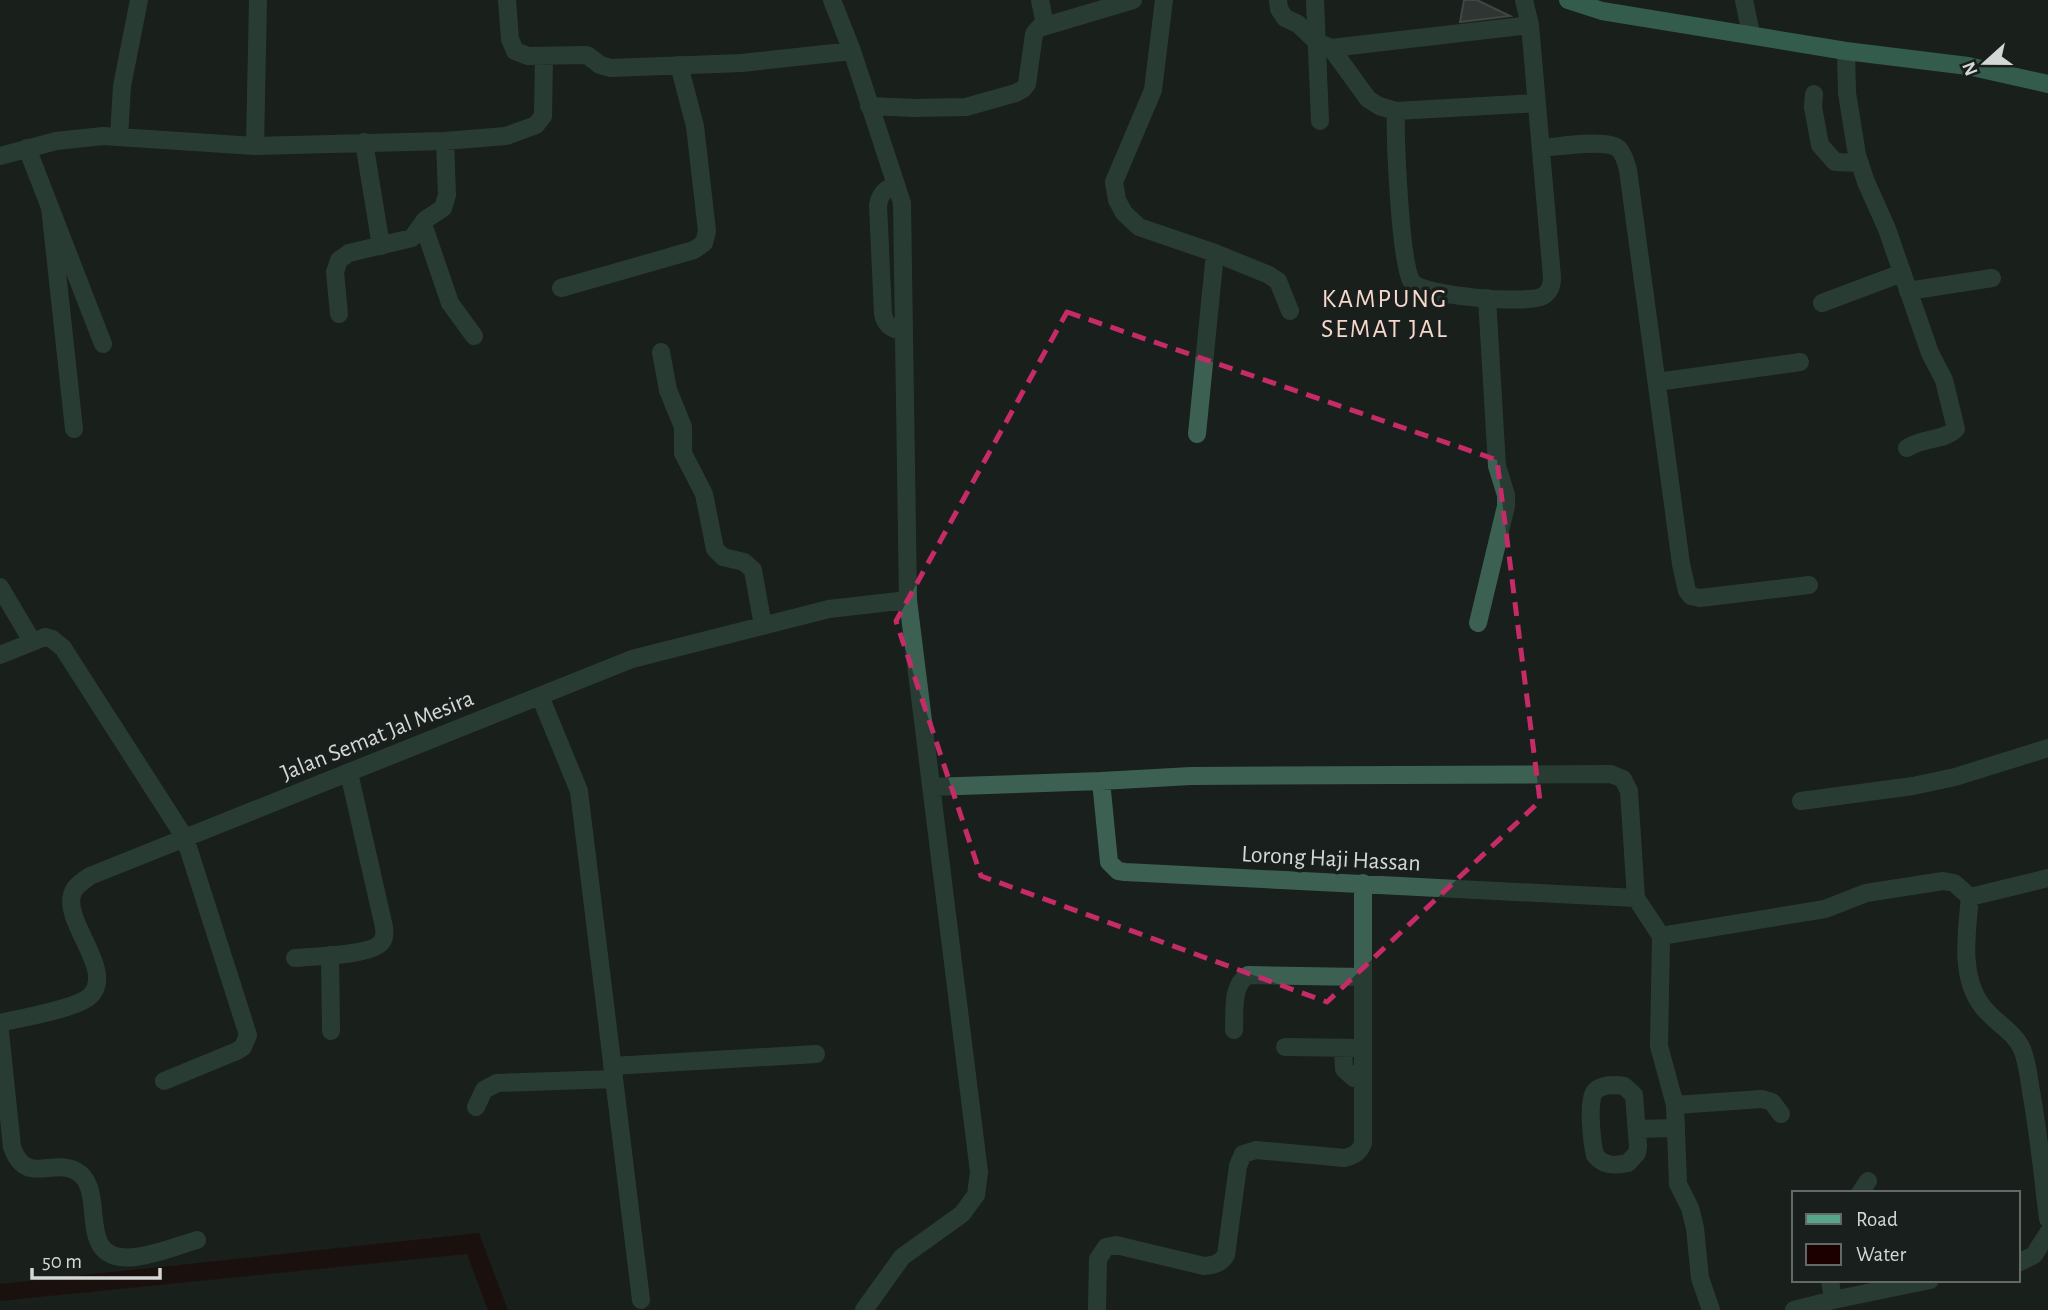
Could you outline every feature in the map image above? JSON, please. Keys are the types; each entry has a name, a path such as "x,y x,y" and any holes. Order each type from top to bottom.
{"main road":[{"path":"1568,0 1602,11 1846,51 1968,66 2048,84"}],"street":[{"path":"119,137 122,86 139,0"},
{"path":"255,146 258,0"},
{"path":"507,0 512,46 521,55 587,55 607,68 742,63 852,51"},
{"path":"832,0 852,51 901,203 908,600 979,1172 976,1195 961,1214 902,1257 864,1310"},
{"path":"1040,0 1045,25"},
{"path":"869,106 966,107 1016,93 1027,84 1034,34 1045,25 1133,0"},
{"path":"1164,0 1153,90 1114,182 1117,200 1124,213 1139,227 1269,275 1278,281 1290,311"},
{"path":"1278,0 1279,9 1285,18 1298,24 1324,45 1373,103 1396,111 1537,103"},
{"path":"1315,0 1324,45 1320,121"},
{"path":"1396,111 1405,252 1411,281 1424,290 1487,298 1543,296 1552,284 1530,25 1524,0"},
{"path":"1744,0 1751,34"},
{"path":"1324,45 1530,25"},
{"path":"1846,51 1847,93 1860,163 1887,229 1930,353 1944,380 1956,429 1950,435 1919,440 1907,448"},
{"path":"0,156 79,138 119,137 255,146 445,141 506,136 540,121 544,111 544,56"},
{"path":"561,288 694,250 704,243 707,231 695,126 679,65"},
{"path":"1814,94 1813,107 1819,145 1835,162 1860,163"},
{"path":"339,314 335,272 339,260 349,253 412,237 422,224 443,208 447,200 445,141"},
{"path":"364,142 381,246"},
{"path":"1541,148 1604,144 1618,148 1624,156 1687,591 1691,596 1700,598 1809,585"},
{"path":"27,148 103,344"},
{"path":"50,207 74,429"},
{"path":"422,224 450,303 474,336"},
{"path":"1197,434 1215,253"},
{"path":"1822,303 1902,273"},
{"path":"1908,291 1992,278"},
{"path":"1478,623 1506,506 1506,495 1497,467 1487,298"},
{"path":"661,352 668,390 682,427 684,456 704,494 715,549 723,557 744,562 752,570 762,626"},
{"path":"1657,382 1800,362"},
{"path":"0,587 32,640"},
{"name":"Jalan Semat Jal Mesira","path":"0,1023 78,1003 90,997 97,985 97,972 72,908 72,895 79,883 632,659 829,609 908,600"},
{"path":"0,655 45,637 63,648 185,838 248,1035 246,1042 237,1051 164,1081"},
{"path":"540,696 579,791 641,1300"},
{"path":"1801,801 1913,786 1955,777 2048,748"},
{"path":"295,958 364,950 380,944 385,934 349,773"},
{"path":"931,787 1204,775 1618,776 1629,791 1636,898 1661,936 1659,1046 1675,1105 1678,1184 1690,1208 1695,1228 1700,1278 1711,1310"},
{"name":"Lorong Haji Hassan","path":"1101,781 1107,855 1118,871 1636,898"},
{"path":"1970,897 2048,878"},
{"path":"1661,936 1825,909 1866,892 1943,881 1954,883 1970,897"},
{"path":"1097,1310 1098,1259 1106,1247 1116,1245 1203,1266 1218,1264 1223,1260 1226,1255 1238,1166 1243,1154 1256,1150 1345,1158 1356,1154 1363,1143 1363,883"},
{"path":"1970,897 1966,944 1971,980 1975,995 1983,1007 2021,1048 2026,1061 2043,1137 2048,1219"},
{"path":"330,955 331,1031"},
{"path":"1234,1030 1236,990 1238,984 1248,975 1363,977"},
{"path":"0,1032 12,1147 23,1166 34,1169 68,1169 77,1172 86,1180 90,1189 96,1240 111,1254 134,1258 197,1240"},
{"path":"1285,1047 1363,1048"},
{"path":"1343,1048 1345,1069 1354,1078 1363,1080"},
{"path":"476,1107 484,1090 497,1083 816,1054"},
{"path":"1675,1105 1762,1099 1772,1102 1782,1114"},
{"path":"1637,1129 1676,1128"},
{"path":"2020,1262 2034,1255 2048,1233"},
{"path":"1830,1282 1833,1300"},
{"path":"1794,1310 1920,1282"}],"highlighted area":[{"path":"1067,312 1497,460 1540,801 1327,1002 981,876 896,621"}],"water":[{"path":"479,1233 508,1310 488,1310 467,1254 0,1301 0,1284"}],"building":[{"path":"1464,0 1477,0 1510,16 1460,22"}],"district":[{"name":"KAMPUNG SEMAT JAL","path":"1385,313"}]}
